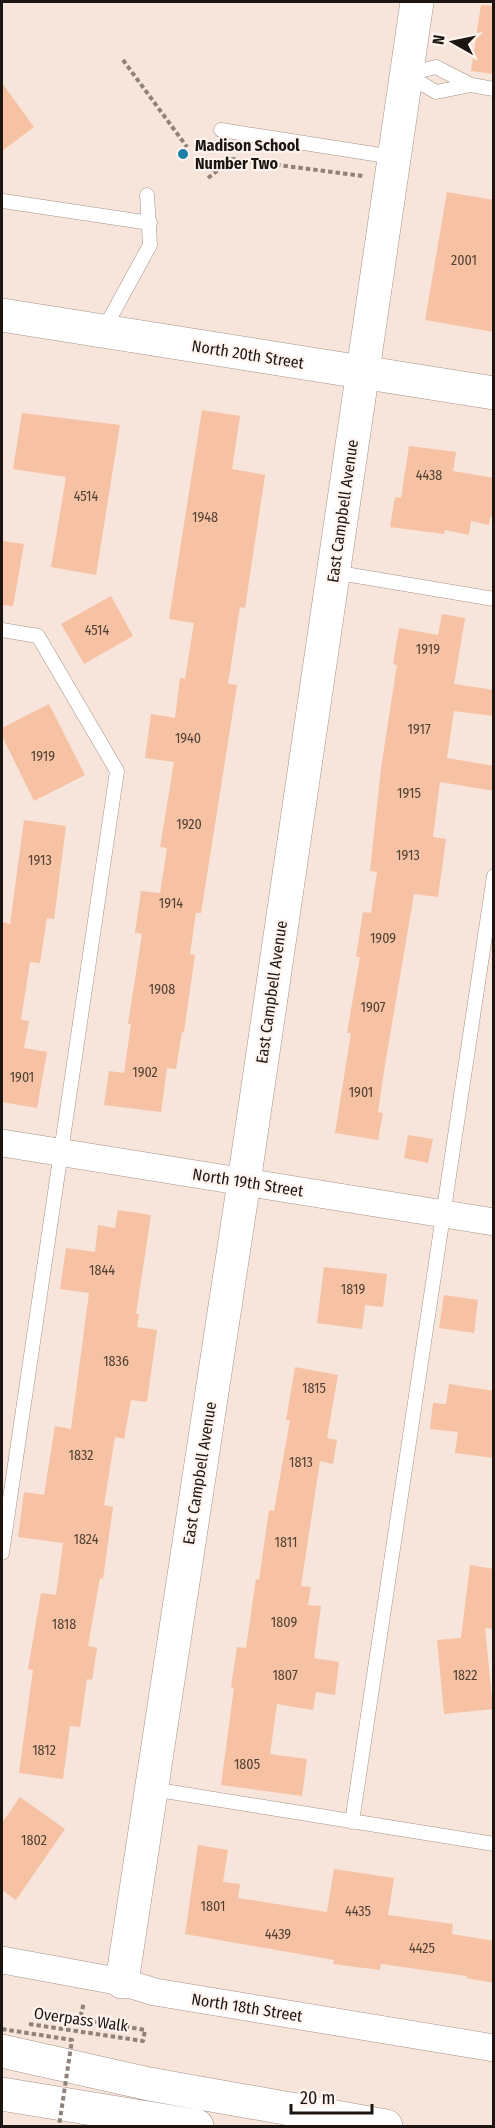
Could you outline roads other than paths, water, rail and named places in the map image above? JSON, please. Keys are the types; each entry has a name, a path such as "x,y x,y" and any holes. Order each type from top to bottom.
{"main road":[{"name":"East Campbell Avenue","path":"122,1982 244,1182 417,2"},
{"name":"North 20th Street","path":"2,315 494,393"},
{"path":"2,2051 149,2084 386,2127"},
{"path":"2,2094 197,2127"}],"street":[{"name":"North 19th Street","path":"2,1143 494,1222"},
{"name":"North 18th Street","path":"2,1960 90,1975 155,1992 494,2048"}],"lane":[{"path":"405,74 436,67 471,86"},
{"path":"405,74 436,92 471,86 494,89"},
{"path":"221,130 393,157"},
{"path":"104,331 150,245 147,195"},
{"path":"3,201 150,223"},
{"path":"333,572 494,599"},
{"path":"2,630 38,636 117,771 2,1553"},
{"path":"352,1822 494,876"},
{"path":"151,1789 494,1844"}],"place":[{"name":"Madison School Number Two","path":"183,154"}]}
